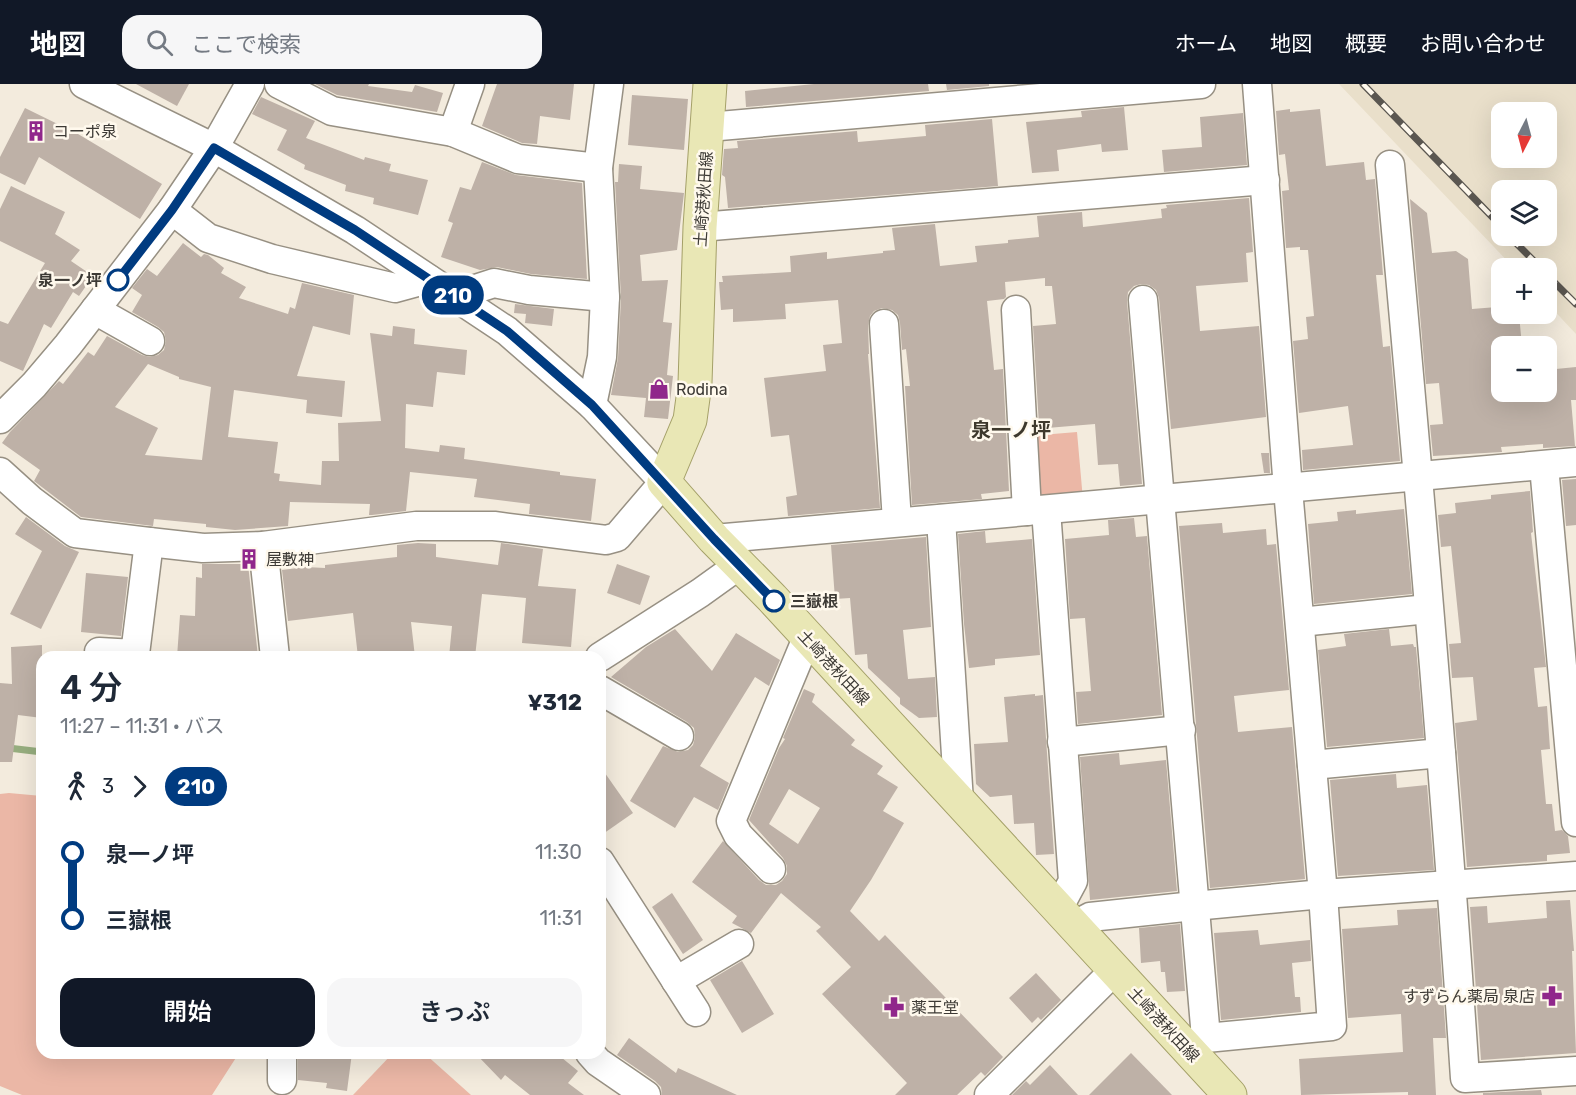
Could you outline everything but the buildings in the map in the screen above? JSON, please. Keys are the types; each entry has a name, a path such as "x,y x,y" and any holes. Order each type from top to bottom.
{"main road":[{"name":"土崎港秋田線","path":"710,84 700,227 696,371 690,420 664,482 714,539 1114,970 1195,1041 1230,1095"}],"street":[{"path":"0,472 32,501 75,533 203,548 263,546 416,526 494,526 606,540 617,537 664,482 592,405 507,331 355,230 214,148 84,84"},
{"path":"0,419 34,385 172,210 214,148 250,84"},
{"path":"279,84 332,111 453,132 518,159 598,168"},
{"path":"453,132 470,84"},
{"path":"592,405 602,357 605,297 598,168 609,84"},
{"path":"708,127 924,95 1201,84"},
{"path":"1143,300 1181,730 1194,906 1195,1041 1332,1026 1257,84"},
{"path":"1390,165 1419,477 1465,1078 1576,1071"},
{"path":"700,227 1265,180"},
{"path":"172,210 208,238 272,259 395,288 428,279"},
{"path":"454,296 494,283 529,290 605,297"},
{"path":"95,310 150,341"},
{"path":"1016,310 1062,742 1073,881 1066,918 1323,894 1576,876"},
{"path":"884,324 897,521"},
{"path":"714,539 1576,462"},
{"path":"1544,466 1566,601 1576,822"},
{"path":"941,519 959,802"},
{"path":"135,651 149,542"},
{"path":"263,546 274,651"},
{"path":"606,653 739,565"},
{"path":"1300,622 1428,609"},
{"path":"771,869 738,835 731,821 807,638"},
{"path":"606,693 679,736"},
{"path":"1062,742 1181,730"},
{"path":"1312,765 1441,753"},
{"path":"606,871 696,1012"},
{"path":"676,981 739,944"},
{"path":"989,1095 1114,970"},
{"path":"595,1059 646,1095"}],"shaded area":[{"path":"1339,84 1576,84 1576,334 1557,314 1557,258 1504,258 1493,246 1557,246 1557,180 1491,180 1491,244"},
{"path":"1077,432 1083,500 1034,504 1029,436"},
{"path":"0,794 36,795 36,1059 235,1059 212,1095 22,1095 0,1086"},
{"path":"387,1059 431,1059 471,1095 353,1095"}],"waterway":[{"path":"0,747 36,751"}],"railway":[{"path":"1363,84 1491,216"},
{"path":"1519,246 1531,258"},
{"path":"1557,285 1576,304"}],"bus line":[{"name":"210","path":"118,280 172,210 214,148 355,230 507,331 592,405 774,601"}],"place":[{"name":"コーポ泉","path":"36,131"},
{"name":"泉一ノ坪","path":"118,280"},
{"name":"Rodina","path":"659,389"},
{"name":"屋敷神","path":"249,559"},
{"name":"三嶽根","path":"774,601"},
{"name":"すずらん薬局 泉店","path":"1552,996"},
{"name":"薬王堂","path":"894,1007"}],"district":[{"name":"泉一ノ坪","path":"1011,430"}]}
